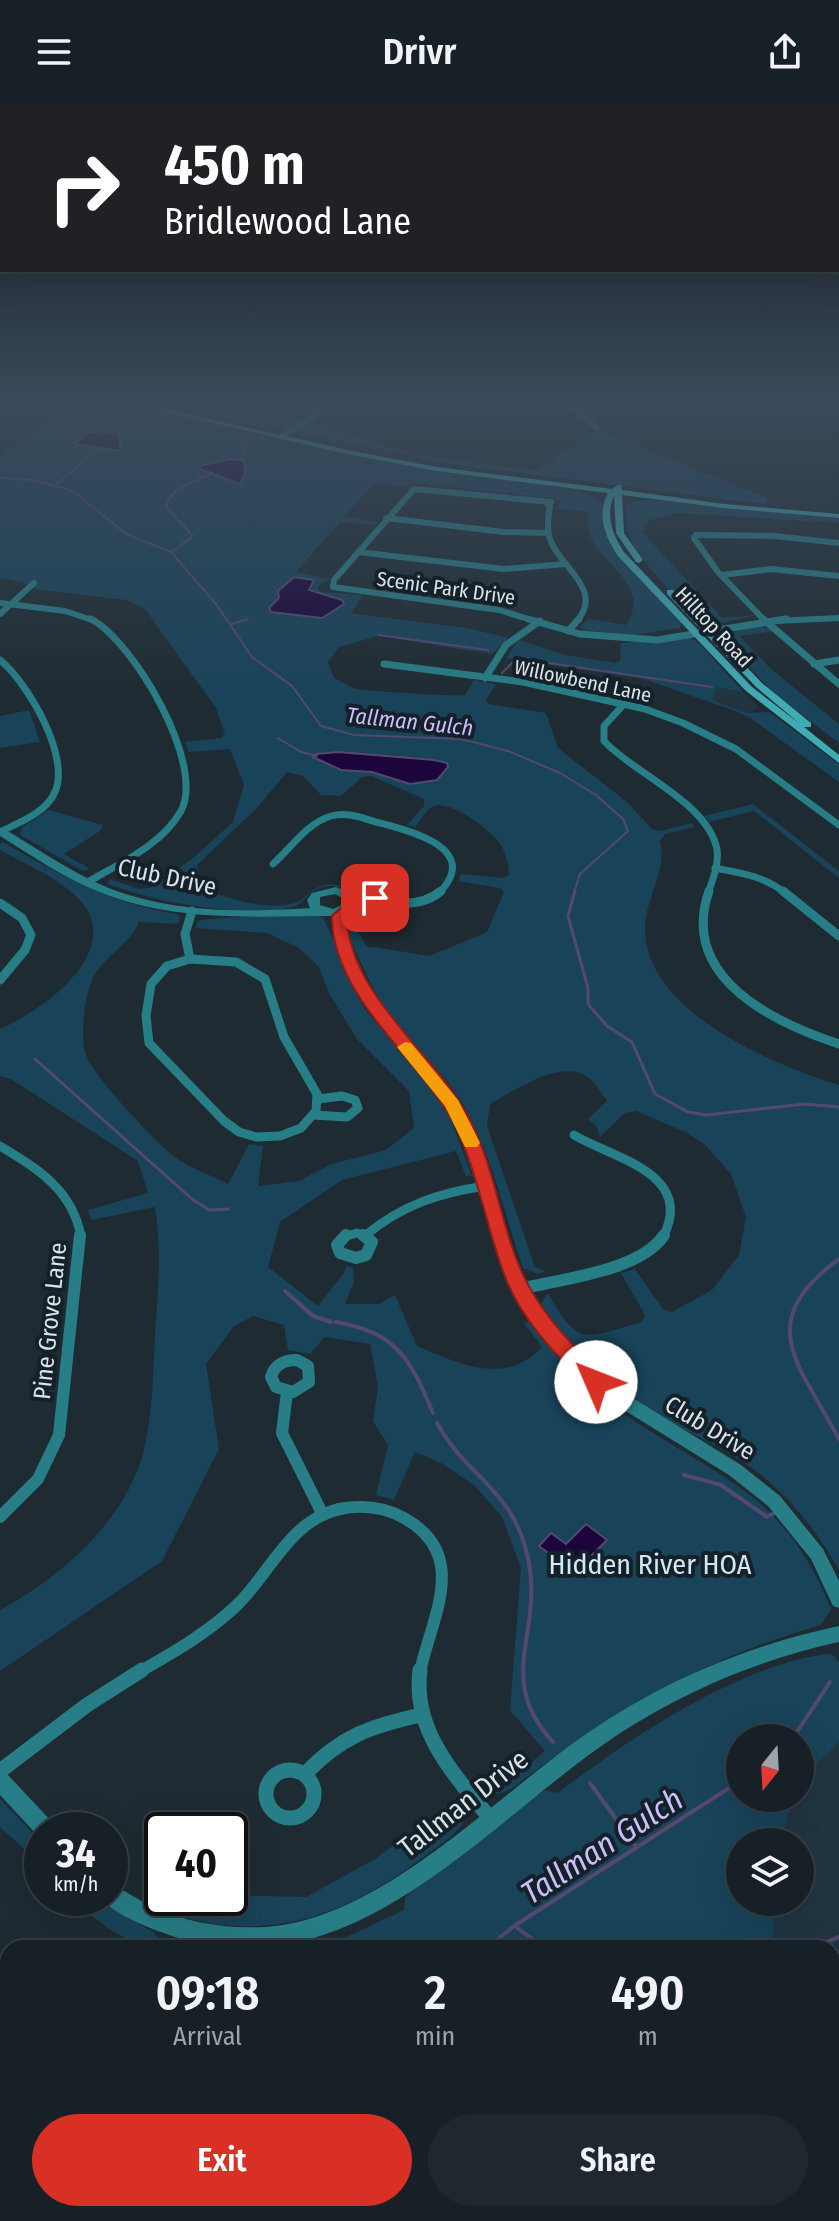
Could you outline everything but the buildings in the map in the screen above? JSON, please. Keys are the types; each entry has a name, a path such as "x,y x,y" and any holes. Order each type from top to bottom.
{"main road":[{"name":"Hilltop Road","path":"607,504 606,522 613,543 700,631 769,694 839,748"},
{"path":"618,504 619,527"},
{"path":"619,527 626,504"},
{"path":"699,504 839,514"},
{"path":"740,504 839,514"},
{"name":"Hilltop Road","path":"619,527 631,550 763,703 839,760"}],"street":[{"path":"358,552 398,504"},
{"path":"551,504 546,519 552,547 585,587 589,597 586,613 568,631"},
{"path":"386,518 507,532 547,533"},
{"path":"688,531 696,535 777,536 839,543"},
{"path":"696,535 694,538 699,549 722,575 814,664 839,684"},
{"path":"358,552 506,569 566,564"},
{"name":"Scenic Park Drive","path":"358,552 330,588 489,608 606,639 648,639 700,631"},
{"path":"722,575 771,569 839,576"},
{"path":"0,614 34,583"},
{"path":"0,603 79,616 100,623 112,633 167,715 187,778 187,798 170,825 88,882"},
{"path":"700,631 768,621 839,618"},
{"path":"485,678 508,643 540,621"},
{"path":"0,660 18,675 44,722 58,779 56,790 44,805 0,832"},
{"path":"814,664 839,660"},
{"name":"Willowbend Lane","path":"384,664 625,703 678,721 731,746 839,825"},
{"path":"625,703 604,726 604,741 663,786 709,832 717,850 702,920 706,945 718,969 735,988 765,1011 802,1031 839,1044"},
{"path":"329,805 334,815"},
{"path":"273,864 317,822 334,815 350,815 416,833 444,850 452,866 449,878 437,894 417,906 343,892"},
{"name":"Club Drive","path":"0,832 88,882 129,898 224,914 323,912 334,931 340,934 374,1007 455,1109 520,1289 550,1335 596,1382 660,1426 735,1470 774,1501 817,1554 839,1600"},
{"path":"715,868 753,875 773,883 839,936"},
{"name":"Club Drive","path":"291,912 323,892 343,892"},
{"path":"340,934 340,916 347,908 350,897 343,892"},
{"path":"313,900 314,906 323,912 375,898"},
{"path":"0,903 22,918 31,935 25,950 0,980"},
{"path":"190,959 185,934 192,911"},
{"path":"190,959 228,960 250,967 265,979 284,1037 318,1099 313,1115 301,1128 280,1136 261,1137 239,1132 154,1051 146,1033 149,985 160,970 190,959"},
{"path":"313,1115 347,1117 358,1108 355,1100 348,1097 318,1099"},
{"path":"520,1289 638,1257 656,1246 667,1231 670,1203 657,1179 641,1167 596,1149 574,1135"},
{"name":"Pine Grove Lane","path":"0,1146 61,1188 75,1208 81,1239 59,1435 38,1479 0,1517"},
{"path":"366,1235 393,1213 417,1200 443,1192 485,1186"},
{"path":"287,1392 282,1416 283,1436 322,1513"},
{"path":"0,1771 98,1697 216,1623 243,1598 297,1529 322,1513 365,1506 392,1512 417,1526 435,1550 444,1585 420,1668 418,1696 421,1715 433,1745 490,1818"},
{"name":"Tallman Drive","path":"128,1904 187,1939 266,1937 308,1931 337,1921 393,1892 606,1731 700,1679 767,1651 839,1634"},
{"path":"305,1774 334,1743 374,1726 421,1715"},
{"path":"0,1781 29,1812"}],"shaded area":[{"path":"294,577 314,580 309,590 342,600 344,604 322,618 271,612 269,608 279,598 278,591"},
{"path":"715,687 743,692 759,707 748,713 711,700"},
{"path":"338,752 434,760 447,763 448,767 437,780 410,784 372,772 341,770 313,757"},
{"path":"586,1524 607,1540 574,1573 539,1546 551,1533 566,1544"},
{"path":"839,1742 839,1940 773,1940 775,1916 814,1916 814,1828 785,1828 789,1812 814,1812 814,1768"}],"green space":[{"path":"0,504 356,504 345,516 378,522 375,525 340,522 296,572 330,579 317,587 321,592 363,595 352,612 354,614 467,628 508,638 492,654 378,636 339,647 328,662 334,678 354,688 412,694 465,695 474,680 496,684 486,700 489,704 546,713 558,748 627,802 652,829 661,831 691,823 695,827 665,834 660,841 661,863 646,919 645,931 652,960 667,987 719,1031 750,1049 839,1085 839,1570 801,1514 778,1489 741,1461 627,1393 580,1352 541,1304 548,1293 568,1324 577,1331 596,1334 642,1322 645,1315 621,1273 635,1269 663,1309 672,1312 712,1290 739,1255 746,1217 731,1174 704,1144 685,1132 636,1111 625,1113 600,1137 597,1127 588,1119 607,1101 592,1081 575,1072 563,1071 537,1079 490,1104 487,1126 535,1267 546,1271 538,1274 523,1268 489,1161 461,1101 390,1016 364,970 343,922 364,903 366,907 352,919 366,946 430,956 487,932 504,892 500,888 458,881 461,874 503,878 509,875 507,860 496,839 469,817 439,805 429,809 415,827 407,825 424,806 424,799 371,776 362,777 341,796 321,795 303,776 287,772 256,809 197,865 204,890 251,903 287,905 298,902 318,888 301,902 293,907 273,910 225,910 149,897 108,884 110,879 139,889 149,888 192,859 233,822 244,785 230,749 189,752 185,742 221,738 225,734 216,708 145,609 126,600 36,589 22,582 0,578"},
{"path":"562,504 602,504 602,527 611,546 681,623 680,628 632,635 579,628 588,619 626,625 633,608 632,593 594,543 588,529 589,512 555,508"},
{"path":"690,504 839,518 839,523 677,513 650,520 642,532 722,618 757,615 717,624 702,621 651,570 632,540 626,506"},
{"path":"761,626 774,631 739,636 771,669 839,724 839,743 777,696 718,635"},
{"path":"690,638 699,643 743,692 716,687 712,700 747,713 769,712 839,764 839,782 749,717 735,711 644,679 506,658 519,640 565,655 616,663 620,661 621,643"},
{"path":"29,710 40,742 0,748 0,716"},
{"path":"753,804 839,871 839,878 754,811 709,822 704,816"},
{"path":"49,810 103,825 100,831 64,854 90,869 83,871 20,835 22,827"},
{"name":"Hidden River HOA","path":"3,842 87,887 130,903 177,914 180,918 178,924 139,922 129,938 101,966 86,999 84,1047 101,1079 157,1141 179,1160 228,1184 249,1144 263,1146 258,1186 299,1181 332,1164 386,1150 414,1128 409,1091 357,1039 330,995 318,966 299,948 267,933 195,928 198,921 221,918 323,917 364,1008 450,1117 472,1176 466,1176 456,1151 342,1180 280,1222 268,1267 318,1306 346,1266 353,1267 354,1282 345,1304 379,1304 395,1295 417,1346 481,1368 513,1366 542,1347 524,1323 529,1322 560,1359 595,1393 717,1472 769,1512 791,1537 812,1569 831,1609 821,1625 696,1672 584,1736 511,1789 499,1794 490,1792 488,1790 498,1791 545,1751 510,1710 521,1568 502,1517 474,1485 443,1464 415,1452 394,1500 376,1495 388,1445 373,1421 378,1387 370,1344 325,1337 310,1354 288,1350 284,1325 253,1316 234,1326 206,1364 219,1449 162,1561 0,1671 0,1610 47,1580 90,1542 125,1497 137,1471 145,1445 151,1404 159,1255 155,1207 91,1220 88,1210 148,1193 138,1161 11,1079 0,1076 0,1029 57,993 86,958 93,938 91,918 79,899 52,878 0,850"},
{"path":"829,1654 835,1656 839,1663 839,1742 814,1768 814,1724 726,1724 726,1812 789,1812 785,1828 726,1828 726,1916 775,1916 773,1940 337,1940 404,1910 405,1897 526,1802 545,1790 558,1793 651,1728 686,1707 759,1672 795,1660"},
{"path":"0,1799 24,1824 24,1849 0,1827"},
{"path":"455,1799 466,1813 461,1826 450,1837 399,1874 372,1891 316,1916 256,1926 224,1925 180,1916 248,1916 248,1895 306,1897 375,1859"},
{"path":"92,1916 124,1916 154,1932 159,1940 131,1940"}],"waterway":[{"name":"Tallman Gulch","path":"89,504 126,534 171,552 216,604 252,657 292,686 321,726 354,735 461,739 508,751 560,773 596,795 623,819 628,831 580,874 574,893"},
{"path":"167,504 166,507 193,536 172,552"},
{"path":"232,624 248,619"},
{"path":"379,635 488,650"},
{"path":"515,658 712,687"},
{"path":"502,673 516,659"},
{"path":"278,738 301,752 317,756"},
{"name":"Tallman Gulch","path":"575,891 568,916 588,988 588,1004 607,1026 632,1042 655,1094 688,1112 706,1115 804,1104 839,1107"},
{"path":"35,1059 192,1199 209,1210 229,1209"},
{"name":"Tallman Gulch","path":"839,1259 812,1282 797,1303 790,1324 791,1344 798,1366 839,1439"},
{"path":"285,1291 313,1316 331,1322"},
{"path":"336,1322 374,1333 399,1351 417,1377 433,1413"},
{"path":"437,1423 462,1458 502,1501 522,1538 529,1563 531,1589 523,1677 536,1719 553,1742"},
{"path":"684,1475 721,1485 767,1517"},
{"name":"Tallman Gulch","path":"802,1724 830,1682"},
{"path":"590,1783 637,1847"},
{"name":"Tallman Gulch","path":"637,1847 726,1790"},
{"name":"Tallman Gulch","path":"497,1940 637,1847"},
{"path":"516,1927 534,1940"},
{"path":"831,1940 839,1937"}],"slow traffic":[{"path":"405,1047 440,1086 463,1123 471,1143"}],"route":[{"path":"375,898 350,905 340,916 340,934 362,987 384,1022 440,1086 458,1114 471,1142 520,1289 550,1335 596,1382"}]}
